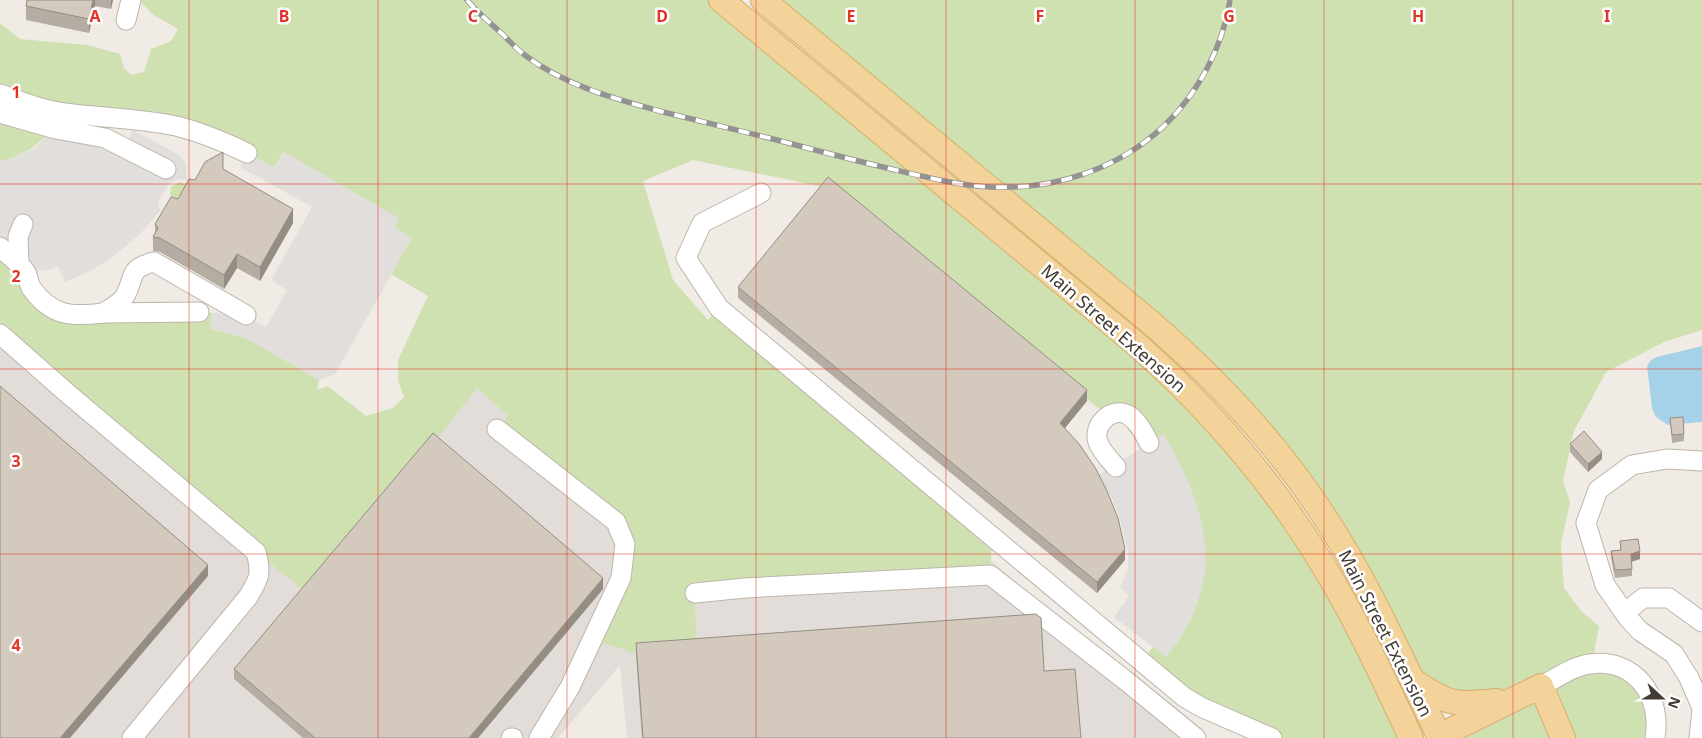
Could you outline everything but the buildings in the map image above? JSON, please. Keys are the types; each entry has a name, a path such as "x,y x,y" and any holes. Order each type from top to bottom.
{"main road":[{"name":"Main Street Extension","path":"721,0 1135,343 1203,407 1263,477 1316,553 1358,628 1412,738"},
{"name":"Main Street Extension","path":"763,0 1150,322 1220,386 1281,456 1322,512 1371,597 1412,680 1437,737"},
{"path":"1412,680 1432,694 1452,702 1464,704 1511,700"},
{"path":"1437,737 1541,686 1563,738"}],"lane":[{"path":"126,20 131,0"},
{"path":"0,94 38,108 174,126 222,141 247,153"},
{"path":"0,113 72,132 97,136 166,169"},
{"path":"94,115 97,136"},
{"path":"761,193 702,223 686,258 719,308 1184,697 1201,707 1272,738"},
{"path":"23,224 18,238 23,269 30,286 44,304 56,312 90,315 137,312 199,312"},
{"path":"0,247 23,269"},
{"path":"103,313 125,297 131,277 140,266 154,262 246,315"},
{"path":"125,297 137,312"},
{"path":"0,334 256,552 259,564 258,580 248,597 132,738"},
{"path":"1116,468 1098,443 1097,436 1100,424 1108,416 1120,412 1130,416 1139,426 1149,443"},
{"path":"497,430 616,522 625,544 621,578 570,687 538,738"},
{"path":"1699,738 1702,709 1689,678 1674,654 1640,631 1605,584 1586,523 1598,490 1632,465 1667,460 1702,460"},
{"path":"695,593 745,588 990,575 1125,680 1195,738"},
{"path":"1625,613 1643,598 1669,598 1702,622"},
{"path":"1541,686 1568,671 1584,665 1603,664 1620,668 1640,680 1651,696 1656,716 1654,738"}],"shaded area":[{"path":"133,130 179,155 186,163 187,180 178,179 169,184 158,202 161,210 139,235 110,259 90,271 65,282 58,266 52,269 27,273 0,247 0,162 36,147 49,132 124,148"},
{"path":"284,152 399,218 395,228 412,238 335,374 319,380 246,338 211,329 212,313 246,315 266,327 287,290 271,280 312,207 240,167 247,153 274,167"},
{"path":"0,322 256,552 477,388 508,416 990,560 1203,738 627,738 620,665 558,738 0,738"},
{"path":"1164,434 1184,472 1195,499 1202,524 1206,566 1201,591 1191,619 1178,642 1166,657 1114,617 1129,596 1120,587 1128,569 1128,552 1119,516 1112,498 1098,475"}],"green space":[{"path":"133,0 721,0 938,180 1249,459 1411,738 1272,738 1142,661 1153,647 1178,642 1191,619 1201,591 1164,434 1149,443 1139,426 1108,416 828,188 693,160 643,181 673,280 708,320 719,308 992,537 990,575 695,593 696,650 636,654 594,639 621,578 616,522 497,429 508,416 477,388 433,444 307,593 256,552 0,333 0,247 44,304 212,313 211,329 246,338 319,380 317,390 328,386 366,416 393,408 404,397 398,381 398,360 428,296 391,274 411,238 283,152 274,168 222,141 0,94 0,23 20,39 87,45 120,54 124,68 131,75 144,72 151,49 171,41 178,29 152,14 141,2"},
{"path":"763,0 1702,0 1702,330 1664,342 1606,372 1574,431 1563,481 1570,502 1561,544 1564,588 1581,611 1599,626 1592,664 1635,677 1655,738 1440,738 1509,701 1432,694 1252,421"},
{"path":"0,113 49,132 27,151 0,162"},
{"path":"179,182 188,185 184,201 173,200 170,194 171,187"}],"water":[{"path":"1702,346 1702,422 1668,425 1656,417 1652,408 1647,366 1651,360 1657,357"}],"railway":[{"path":"467,0 526,56 558,76 592,90 663,112 858,161 925,177 990,187 1038,185 1061,181 1105,165 1126,155 1146,141 1176,113 1198,84 1222,35 1230,0"}]}
